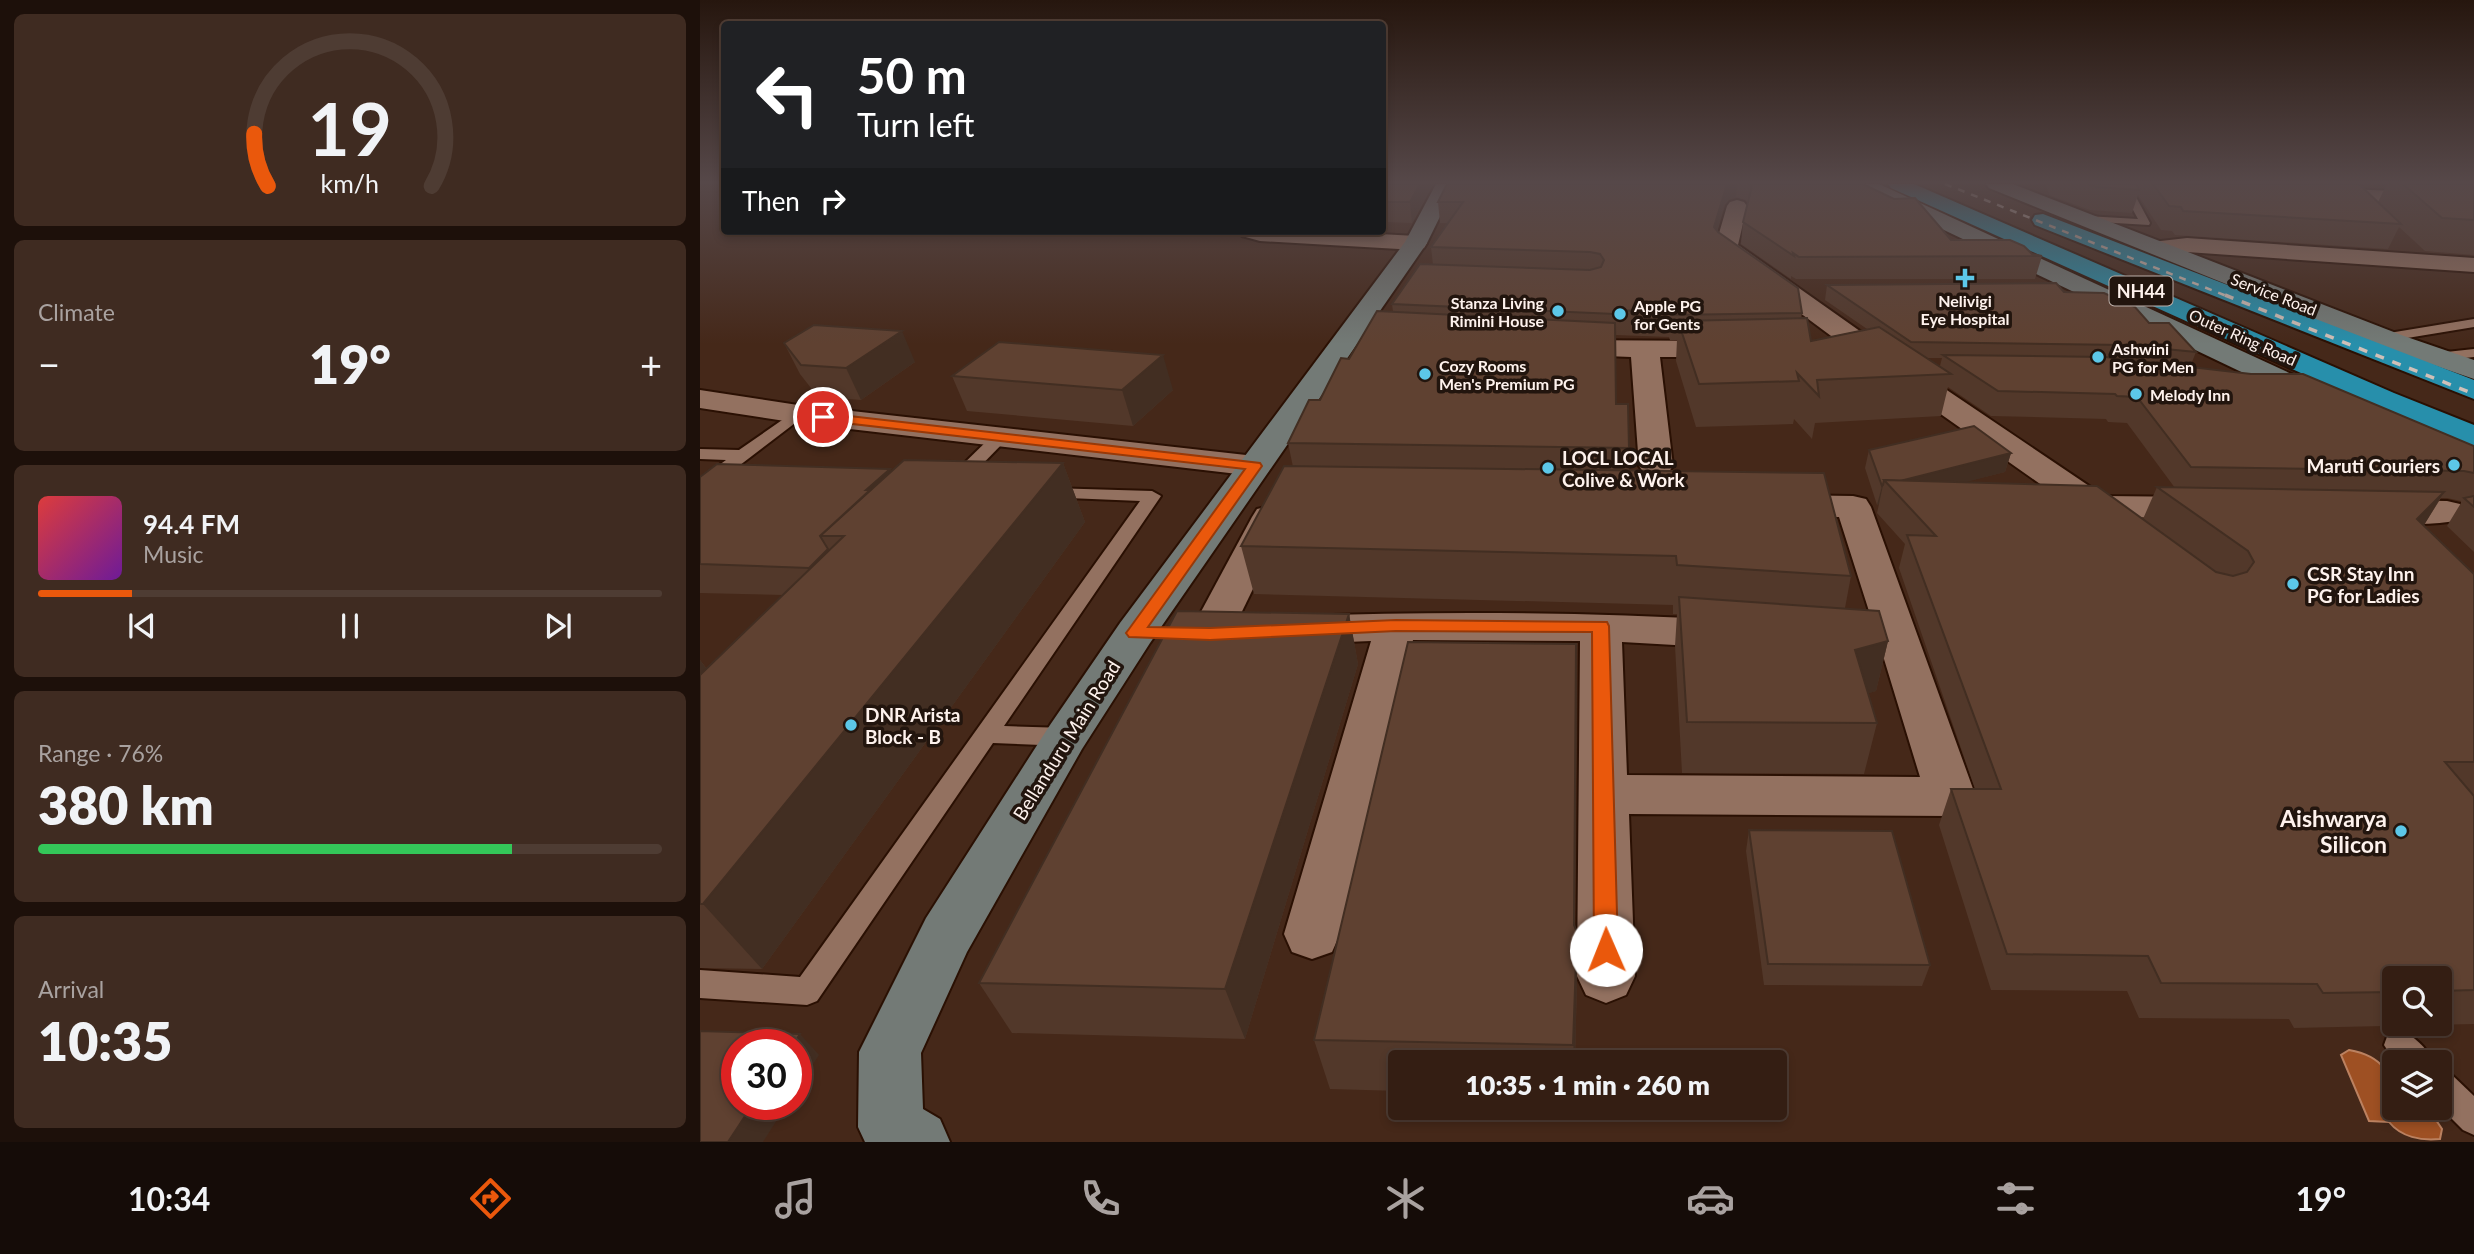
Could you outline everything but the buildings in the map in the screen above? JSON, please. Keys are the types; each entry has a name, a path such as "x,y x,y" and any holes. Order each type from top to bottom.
{"highway":[{"name":"Outer Ring Road","path":"2020,237 2215,325 2474,436"},
{"name":"Outer Ring Road","path":"2097,237 2365,337 2474,390"},
{"path":"1995,245 2026,240"},
{"path":"2215,325 2326,352 2474,415"}],"street":[{"path":"1275,237 1408,267"},
{"name":"Bellanduru Main Road","path":"894,1137 890,1052 946,936 1066,737 1135,633 1255,466 1364,337 1408,267 1422,237"},
{"path":"1729,237 1726,247 1864,347 2140,538"},
{"path":"1978,237 2296,388 2474,464"},
{"name":"Service Road","path":"2134,237 2365,337 2474,370"},
{"path":"2393,237 2418,262"},
{"path":"2160,247 2187,245 2474,265"},
{"path":"2023,288 2082,288"},
{"path":"1786,290 1828,290"},
{"path":"1541,347 1645,351 1754,349"},
{"path":"1822,348 1864,347"},
{"path":"1645,351 1656,466"},
{"path":"1894,368 1947,369"},
{"path":"2222,384 2296,388"},
{"path":"700,399 798,414 1255,466"},
{"path":"1241,633 1280,499 1294,499"},
{"path":"1603,794 1951,797 1853,507 1755,506"},
{"path":"2097,506 2231,508"},
{"path":"2353,511 2447,512"},
{"path":"1135,633 1241,633 1396,626 1601,626 1901,646"},
{"path":"1312,934 1396,626"},
{"path":"1601,626 1606,976"}],"lane":[{"path":"2365,337 2474,323"},
{"path":"2437,357 2474,353"},
{"path":"700,487 798,414"},
{"path":"975,490 947,489 999,438"},
{"path":"700,454 743,455"},
{"path":"700,984 807,990 1152,496 1029,492"},
{"path":"986,734 1066,737"},
{"path":"2452,1097 2474,1119"}],"shaded area":[{"path":"2349,1050 2361,1053 2382,1066 2382,1120 2436,1120 2442,1129 2440,1139 2412,1137 2389,1122 2369,1121 2341,1055"}],"railway":[{"path":"2079,237 2229,297"},
{"path":"2225,295 2474,394"}],"place":[{"name":"Nelivigi Eye Hospital","path":"1965,278"},
{"name":"Stanza Living Rimini House","path":"1558,311"},
{"name":"Apple PG for Gents","path":"1620,314"},
{"name":"Ashwini PG for Men","path":"2098,357"},
{"name":"Cozy Rooms Men's Premium PG","path":"1425,374"},
{"name":"Melody Inn","path":"2136,394"},
{"name":"Maruti Couriers","path":"2454,465"},
{"name":"LOCL LOCAL Colive & Work","path":"1548,468"},
{"name":"CSR Stay Inn PG for Ladies","path":"2293,584"},
{"name":"DNR Arista Block - B","path":"851,725"},
{"name":"Aishwarya Silicon","path":"2401,831"}],"route":[{"path":"823,417 1255,466 1135,633 1210,634 1396,626 1601,626 1606,950"}]}
